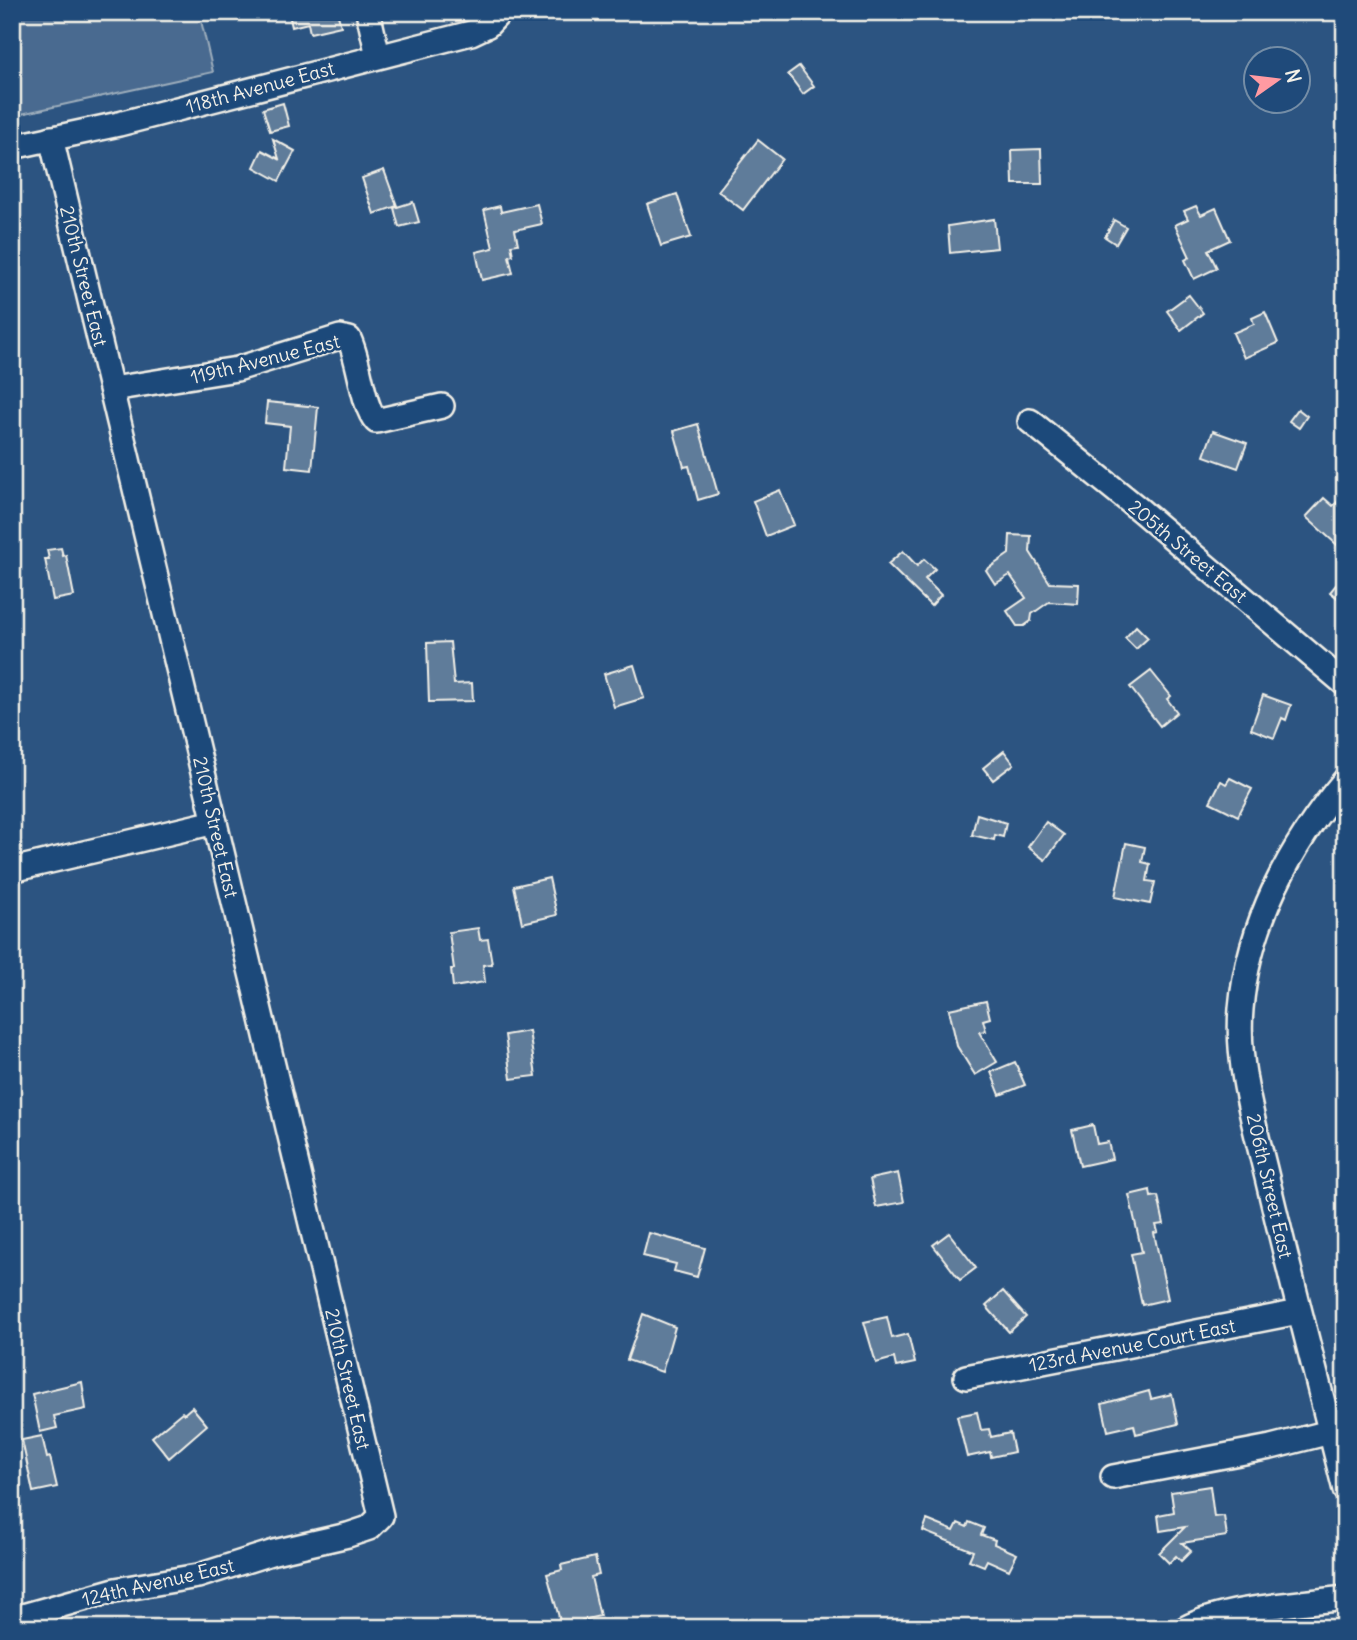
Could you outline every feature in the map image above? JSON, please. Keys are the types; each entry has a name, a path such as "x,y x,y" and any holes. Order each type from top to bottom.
{"street":[{"path":"368,12 378,56"},
{"name":"118th Avenue East","path":"12,147 119,124 471,33 488,25 500,12"},
{"name":"210th Street East","path":"51,138 381,1516"},
{"name":"119th Avenue East","path":"112,389 237,369 340,337 349,339 353,348 368,405 376,421 442,406"},
{"name":"205th Street East","path":"1030,421 1140,510 1345,684"},
{"name":"206th Street East","path":"1345,780 1313,821 1277,882 1249,959 1241,1007 1241,1047 1256,1131 1345,1490"},
{"path":"12,870 215,822"},
{"name":"123rd Avenue Court East","path":"966,1377 1299,1312"},
{"path":"1113,1476 1271,1447 1330,1432"},
{"name":"124th Avenue East","path":"12,1619 115,1590 198,1576 274,1552 348,1535 369,1528 381,1516"},
{"path":"1185,1628 1254,1610 1345,1598"}],"shaded area":[{"path":"12,12 199,12 213,72 12,116"}],"building":[{"path":"337,12 341,26 310,33 308,23 292,27 289,14"},
{"path":"799,66 814,86 803,94 788,74"},
{"path":"283,103 289,126 270,131 263,109"},
{"path":"273,139 295,151 279,181 254,167 262,150 279,159"},
{"path":"758,140 782,159 743,210 718,191"},
{"path":"1041,149 1042,184 1013,184 1012,150"},
{"path":"384,170 397,206 374,214 362,178"},
{"path":"677,194 691,237 661,246 647,204"},
{"path":"413,202 419,222 399,227 394,208"},
{"path":"537,204 542,224 515,230 518,244 511,245 513,255 509,256 513,273 482,280 476,252 493,248 484,210 500,206 501,212"},
{"path":"1196,206 1201,215 1216,208 1230,240 1208,250 1217,268 1194,279 1185,260 1190,257 1175,225 1188,219 1184,211"},
{"path":"994,219 997,248 950,253 948,226"},
{"path":"1114,220 1126,227 1116,244 1105,237"},
{"path":"1189,295 1203,313 1181,330 1167,311"},
{"path":"1265,312 1278,343 1244,358 1233,333 1254,324 1252,318"},
{"path":"267,402 318,407 312,470 286,467 290,426 265,423"},
{"path":"1298,409 1307,416 1299,428 1289,421"},
{"path":"698,424 718,494 698,500 689,466 684,467 674,431"},
{"path":"1213,431 1247,443 1238,468 1204,456"},
{"path":"780,490 794,525 766,536 753,501"},
{"path":"1324,498 1333,506 1337,502 1345,509 1345,552 1306,517"},
{"path":"1010,535 1031,536 1030,552 1050,583 1079,584 1078,604 1049,602 1032,614 1031,621 1024,626 1017,626 1007,611 1026,598 1010,575 995,584 986,570 1009,554"},
{"path":"61,548 63,556 66,555 74,596 53,600 45,559 49,559 47,550"},
{"path":"903,551 917,566 924,559 935,569 925,579 941,595 931,606 888,564"},
{"path":"1345,574 1345,604 1330,592"},
{"path":"1136,626 1148,638 1136,649 1125,638"},
{"path":"450,642 454,684 472,683 473,701 429,702 427,643"},
{"path":"634,665 644,698 614,707 604,674"},
{"path":"1151,671 1171,696 1167,699 1177,712 1160,726 1130,687"},
{"path":"1263,695 1291,705 1286,720 1282,718 1274,738 1251,729"},
{"path":"1004,751 1014,764 993,780 983,768"},
{"path":"1230,778 1252,789 1238,816 1210,802 1221,781 1226,784"},
{"path":"977,814 1006,823 1003,837 995,835 994,840 972,835"},
{"path":"1046,822 1064,835 1045,860 1028,847"},
{"path":"1126,843 1145,847 1142,862 1150,864 1147,881 1155,882 1150,904 1115,897"},
{"path":"549,878 557,915 522,923 514,886"},
{"path":"478,928 480,940 488,939 492,964 483,965 485,982 453,987 451,969 454,969 449,932"},
{"path":"986,1001 990,1018 983,1020 986,1031 979,1032 997,1062 975,1075 957,1046 949,1009"},
{"path":"529,1031 536,1076 511,1079 505,1035"},
{"path":"1015,1062 1025,1085 1000,1095 991,1072"},
{"path":"1093,1125 1097,1144 1108,1142 1112,1159 1080,1166 1072,1130"},
{"path":"898,1173 904,1202 876,1207 870,1179"},
{"path":"1150,1190 1151,1197 1158,1196 1164,1224 1156,1225 1158,1232 1154,1233 1168,1299 1142,1305 1131,1254 1142,1252 1129,1195"},
{"path":"649,1233 705,1248 697,1277 674,1271 676,1264 643,1256"},
{"path":"949,1233 976,1268 960,1280 933,1245"},
{"path":"1003,1291 1026,1317 1009,1332 986,1306"},
{"path":"643,1314 675,1327 662,1372 627,1360"},
{"path":"887,1317 892,1338 908,1334 915,1363 896,1367 894,1358 876,1363 864,1322"},
{"path":"82,1382 86,1409 54,1416 57,1428 40,1432 32,1394"},
{"path":"1149,1391 1151,1399 1172,1394 1178,1424 1136,1434 1134,1425 1108,1431 1102,1404"},
{"path":"192,1407 207,1425 169,1458 152,1437"},
{"path":"977,1412 981,1430 989,1429 991,1437 1010,1433 1014,1452 991,1457 990,1452 967,1457 957,1416"},
{"path":"42,1436 57,1487 33,1492 22,1440"},
{"path":"1210,1486 1214,1517 1224,1516 1227,1536 1182,1543 1191,1551 1181,1561 1176,1556 1169,1563 1159,1553 1185,1527 1160,1531 1158,1515 1174,1512 1171,1492"},
{"path":"927,1520 954,1531 958,1523 967,1527 969,1522 984,1528 981,1535 995,1540 994,1544 1017,1554 1009,1570 987,1560 984,1566 969,1560 973,1551 923,1531"},
{"path":"595,1557 599,1575 591,1577 600,1616 582,1620 583,1628 562,1628 547,1574 562,1570 561,1565"}]}
